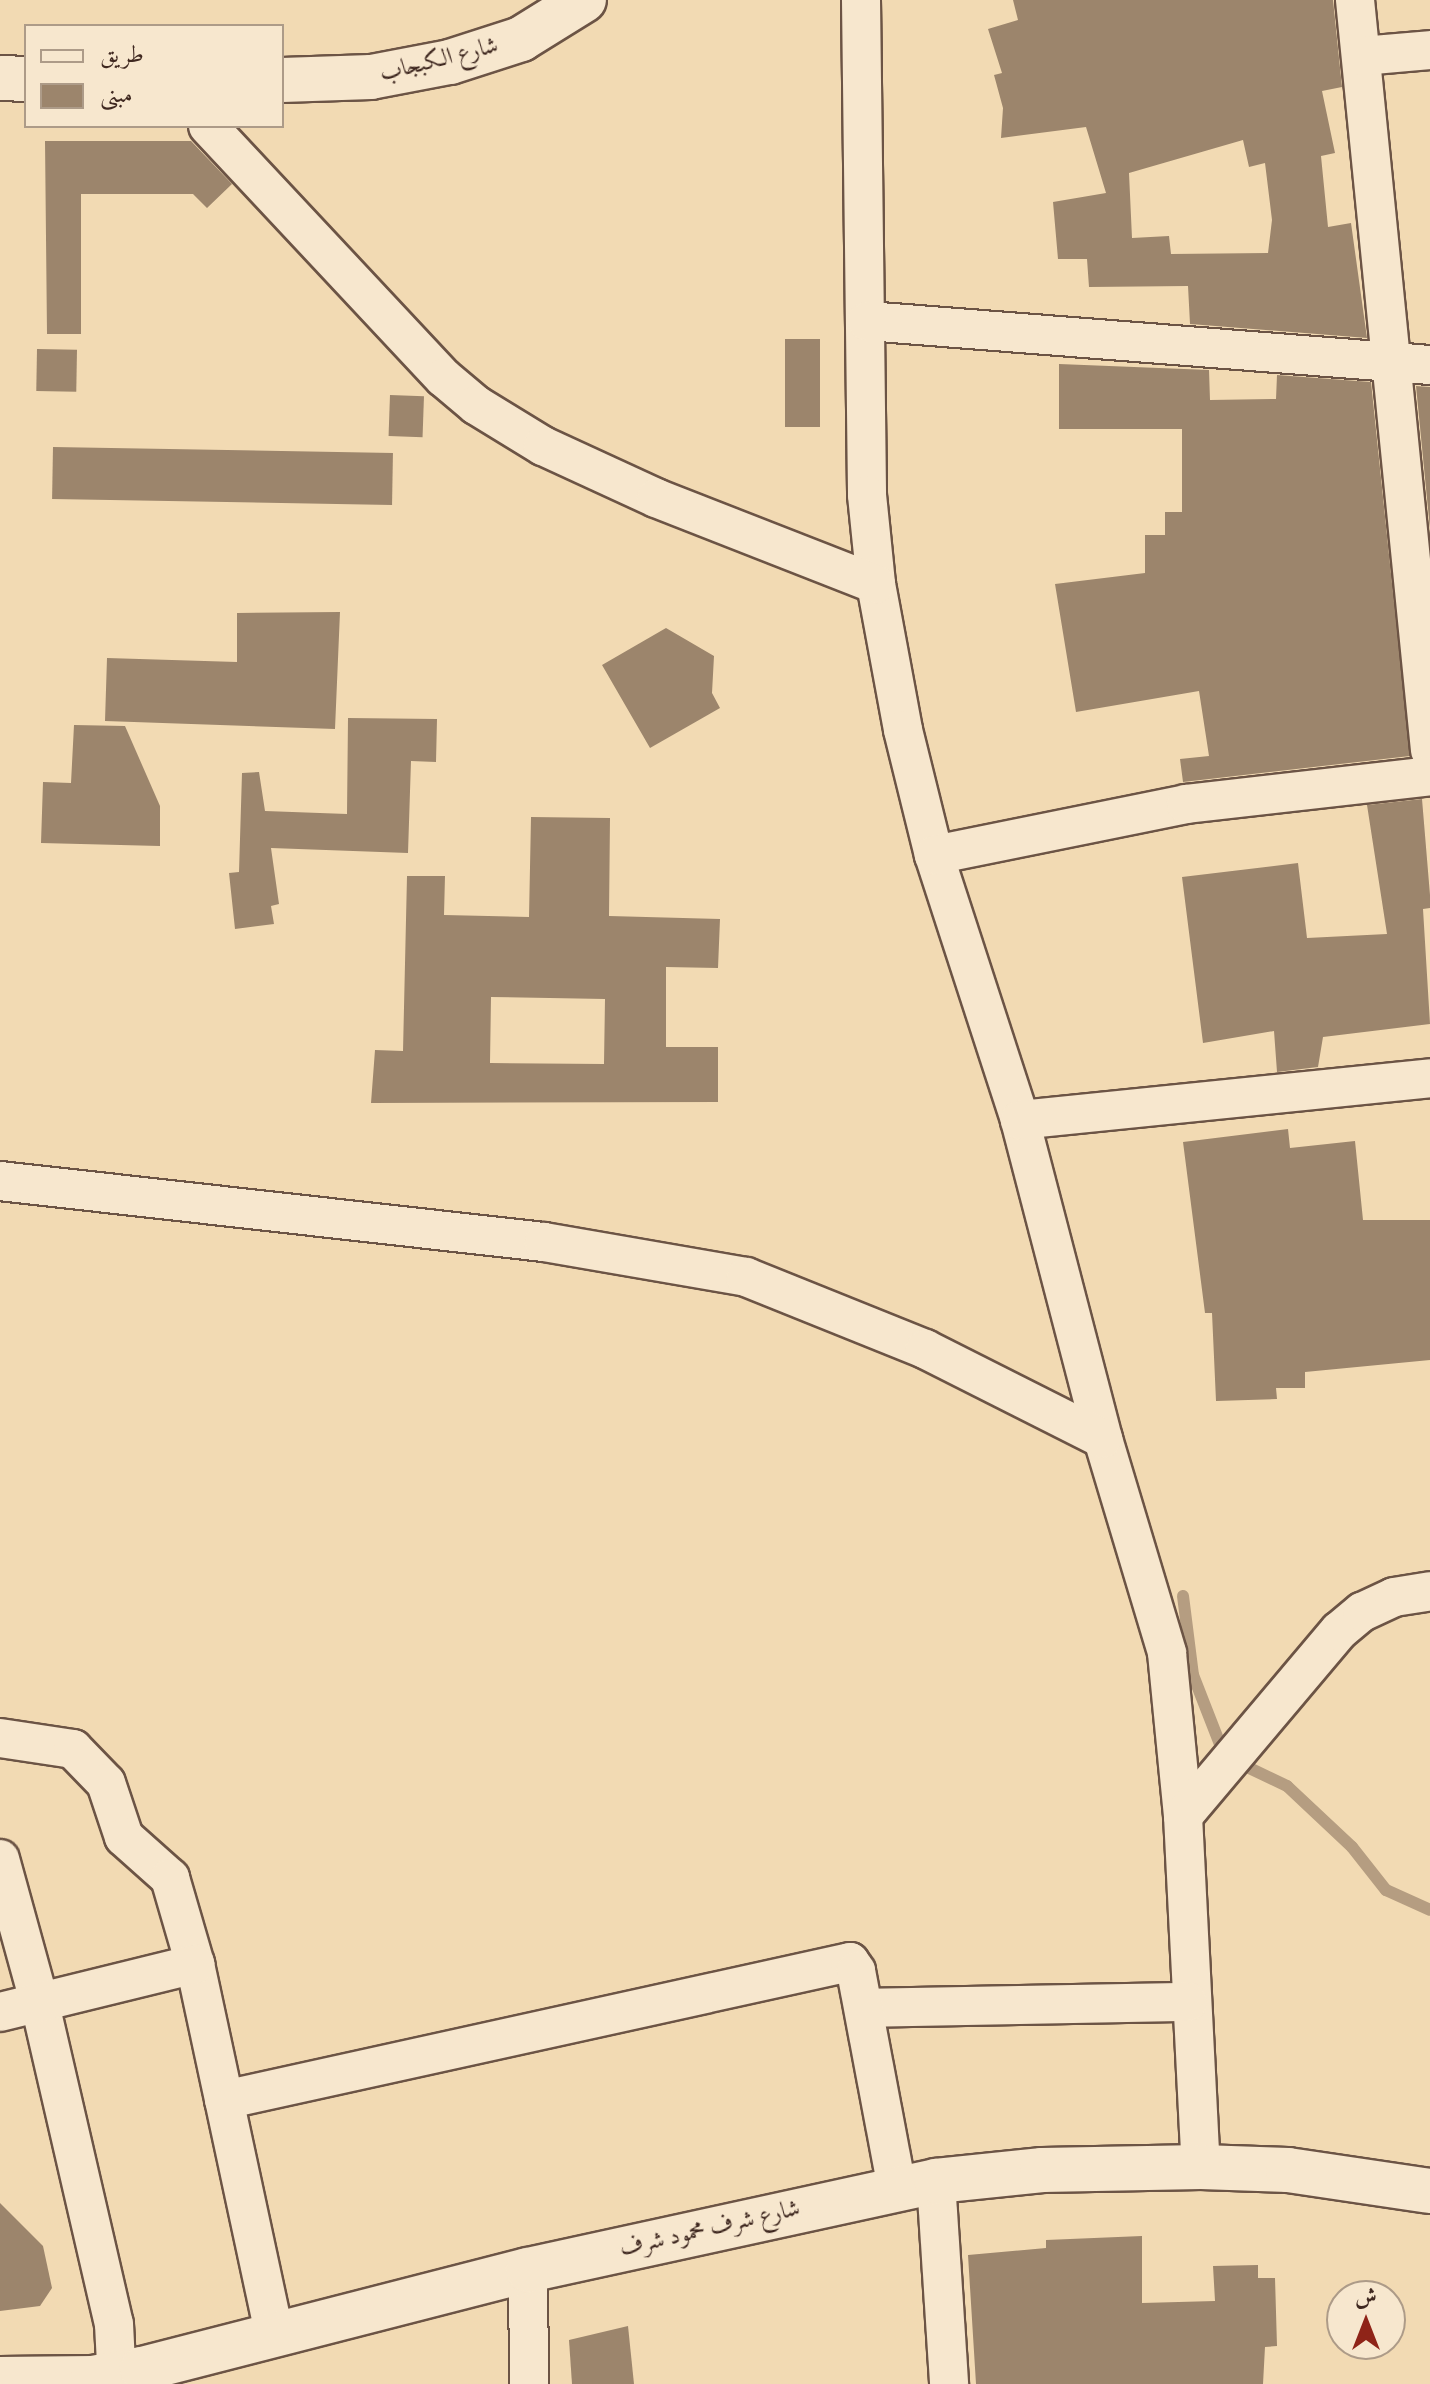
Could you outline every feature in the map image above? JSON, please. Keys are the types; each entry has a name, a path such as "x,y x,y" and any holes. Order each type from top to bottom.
{"street":[{"name":"شارع الكبجاب","path":"284,80 371,77 450,62 521,39 584,0"},
{"path":"861,0 867,495 876,584 903,730 934,855 1020,1120 1103,1439 1167,1653 1183,1816 1188,2002 1201,2167"},
{"path":"1355,0 1412,364 1430,750"},
{"path":"1362,56 1430,50"},
{"path":"0,78 24,79"},
{"path":"210,128 476,405 543,446 656,498 876,584"},
{"path":"867,321 1412,364"},
{"path":"934,855 1186,804 1430,776"},
{"path":"1020,1120 1430,1078"},
{"path":"0,1181 544,1242 746,1277 925,1349 1103,1439"},
{"path":"1183,1816 1339,1631 1362,1612 1394,1597 1430,1591"},
{"path":"0,1738 73,1749 106,1783 124,1837 170,1878 195,1964 274,2332"},
{"path":"0,1859 40,2004 114,2324 118,2379"},
{"path":"224,2100 848,1962 856,1971 864,2008 917,2184 949,2384"},
{"path":"0,2012 195,1964"},
{"path":"864,2008 1188,2002"},
{"name":"شارع شرف محمود شرف","path":"0,2379 118,2379 274,2332 528,2270 917,2184 1042,2170 1201,2167 1288,2170 1430,2191"},
{"path":"528,2270 529,2384"}],"building":[{"path":"1013,0 1333,0 1342,87 1322,91 1335,153 1321,156 1328,227 1351,223 1367,338 1190,324 1188,286 1089,287 1087,259 1058,259 1053,202 1106,193 1086,127 1001,138 1003,108 994,75 1002,73 988,29 1018,20","holes":["1243,140 1249,167 1265,163 1272,220 1268,253 1171,254 1169,236 1132,238 1129,173"]},
{"path":"45,141 191,141 232,184 207,208 193,194 81,194 81,334 47,334"},
{"path":"785,339 820,339 820,427 785,427"},
{"path":"37,349 77,350 76,392 36,391"},
{"path":"1059,364 1209,370 1210,400 1276,399 1277,375 1371,382 1410,756 1183,782 1180,759 1209,756 1199,691 1076,712 1055,584 1145,573 1145,535 1165,535 1165,512 1182,512 1182,429 1059,429"},
{"path":"1416,386 1430,387 1430,529"},
{"path":"390,395 424,396 423,437 389,436"},
{"path":"53,447 393,453 392,505 52,499"},
{"path":"340,612 335,729 105,721 107,658 237,662 237,613"},
{"path":"666,628 714,656 712,693 720,708 650,748 602,665"},
{"path":"348,718 437,719 436,762 411,761 408,853 271,848 279,904 271,906 274,924 235,929 229,873 239,872 242,773 259,772 265,811 347,814"},
{"path":"74,725 125,726 160,806 160,846 41,843 43,782 71,783"},
{"path":"1422,799 1430,895 1430,908 1423,909 1430,1024 1323,1037 1318,1067 1277,1072 1274,1031 1203,1043 1182,877 1298,863 1307,938 1387,934 1367,805"},
{"path":"531,817 610,818 609,916 720,919 718,968 666,967 666,1047 718,1047 718,1102 371,1103 375,1050 403,1051 407,876 445,876 444,915 529,917","holes":["491,997 605,999 604,1064 490,1063"]},
{"path":"1288,1129 1290,1148 1355,1141 1363,1220 1430,1220 1430,1360 1305,1372 1305,1388 1276,1388 1277,1399 1216,1401 1212,1313 1205,1313 1183,1142"},
{"path":"0,2203 43,2246 52,2288 40,2306 0,2311"},
{"path":"1142,2236 1142,2303 1215,2301 1213,2266 1258,2265 1258,2278 1275,2278 1277,2346 1265,2347 1263,2384 976,2384 968,2255 1046,2248 1046,2240"},
{"path":"628,2326 634,2384 572,2384 569,2340"}],"waterway":[{"path":"1183,1596 1193,1675 1221,1747"},
{"path":"1243,1765 1287,1786 1352,1847 1386,1890 1430,1910"}]}
